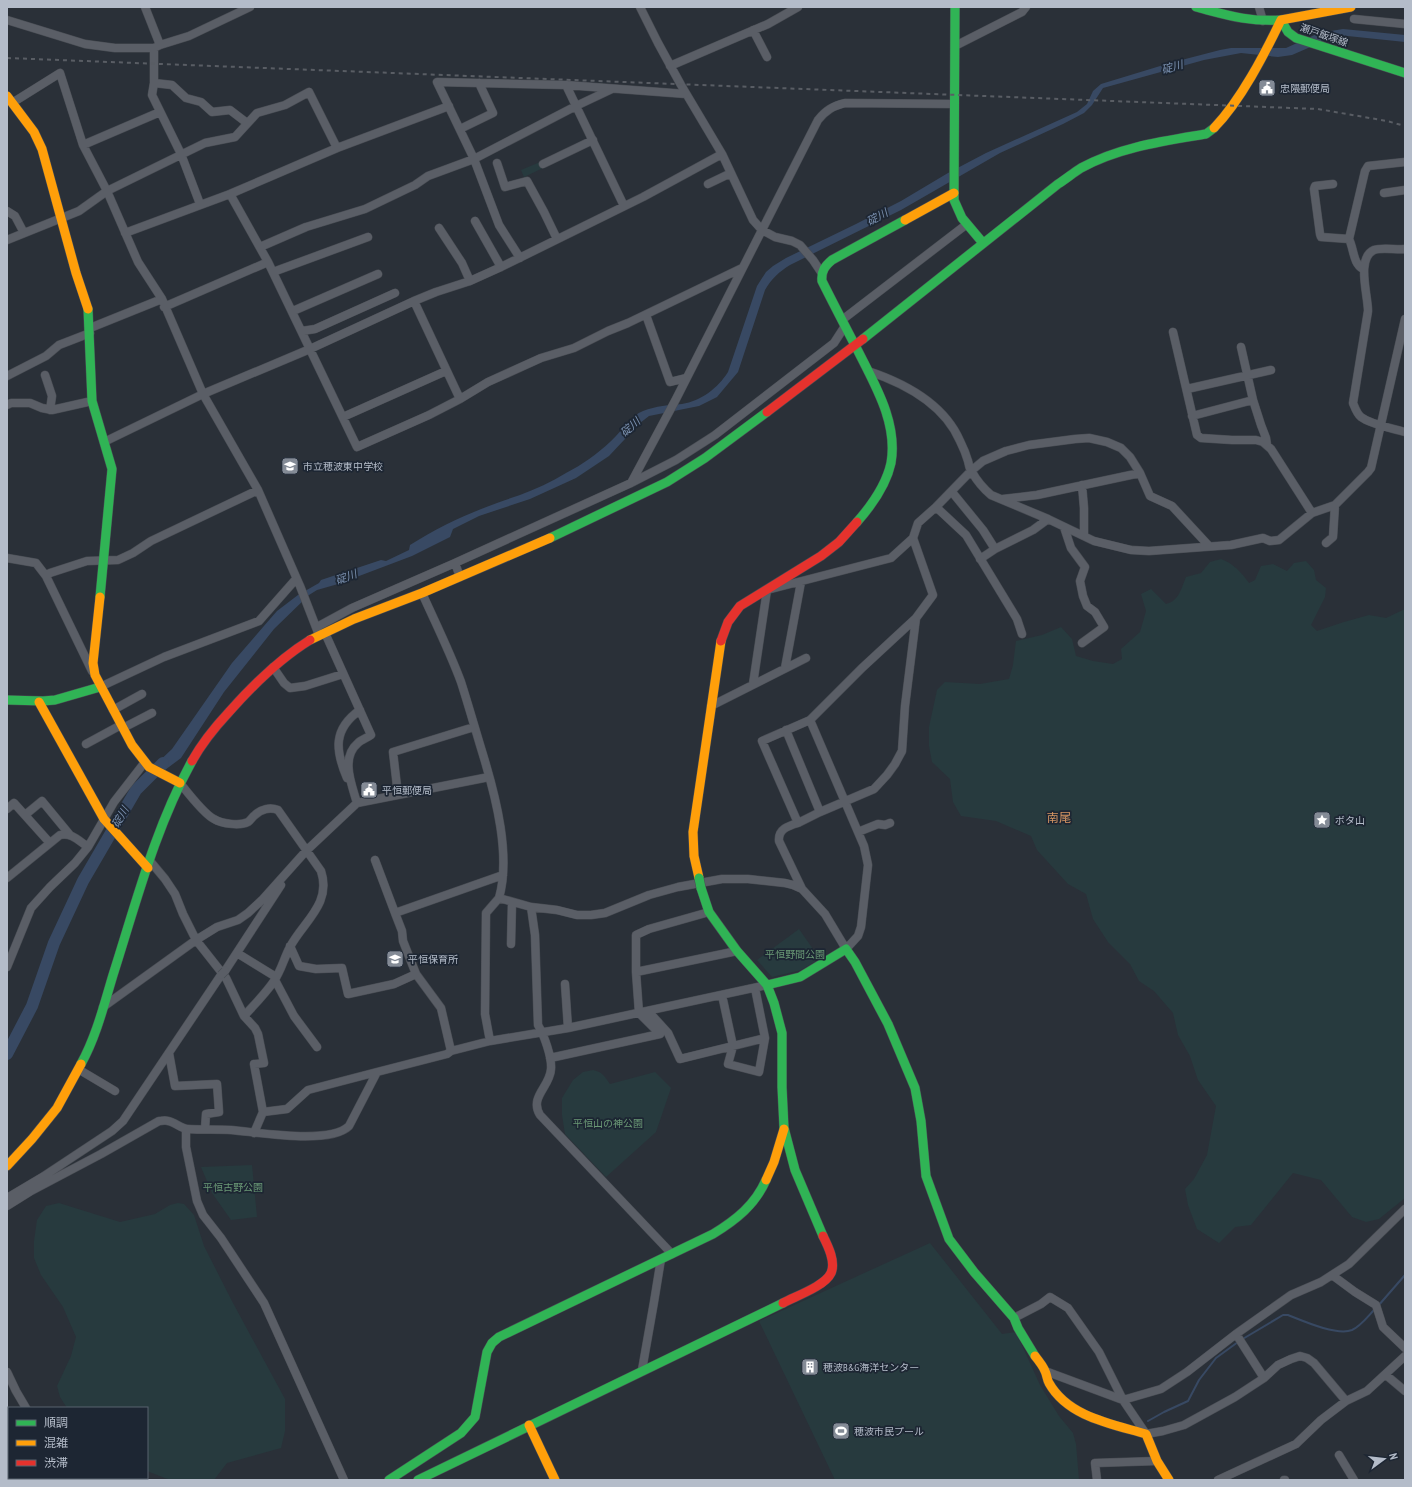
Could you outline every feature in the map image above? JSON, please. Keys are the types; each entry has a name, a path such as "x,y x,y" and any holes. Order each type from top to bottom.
{"street":[{"path":"146,7 157,46 152,95 181,154 200,204"},
{"path":"7,20 85,44 115,48 157,46 188,36 250,7"},
{"path":"640,7 670,66 722,154 753,220 762,230 774,237 792,241 800,245 822,272"},
{"path":"670,66 768,24 798,7"},
{"path":"955,7 955,206 967,224 983,243"},
{"path":"955,46 1022,12 1026,7"},
{"path":"1196,7 1242,19 1263,20 1281,20 1351,7"},
{"path":"1259,7 1263,20"},
{"path":"1354,19 1405,24"},
{"path":"320,632 422,593 524,550 667,482 705,458 854,346 1058,184 1081,168 1109,156 1142,145 1206,134 1214,128 1231,106 1256,67 1271,42 1281,20"},
{"name":"瀬戸飯塚線","path":"1281,20 1288,32 1296,38 1326,49 1405,73"},
{"path":"753,30 767,58"},
{"path":"94,675 93,663 112,468 92,401 88,307 76,273 42,149 34,132 10,99 60,73 83,145 107,191 138,262 163,303 203,394 258,490 320,632 343,674 371,735 357,744 352,750 350,757 349,774 357,803"},
{"path":"520,258 499,225 474,159 437,82 566,85 686,94"},
{"path":"154,83 172,85 186,98 203,104 212,112 230,110 247,123"},
{"path":"460,129 493,113 478,83"},
{"path":"566,85 624,206"},
{"path":"260,247 306,227 365,209 415,185 428,176 474,159 576,106 615,88"},
{"path":"7,240 79,211 107,191 205,143 235,137 257,112 286,105 309,92 337,148"},
{"path":"631,483 666,420 742,268 818,120 824,112 832,106 859,102 954,104"},
{"path":"125,233 230,194 337,148 449,106"},
{"path":"83,145 160,112"},
{"path":"543,164 592,140"},
{"path":"104,442 203,394 310,349 414,301 470,281 501,267 643,197 722,154"},
{"path":"1363,269 1359,267 1357,263 1349,239 1365,171 1368,166 1405,162"},
{"path":"497,163 506,187 527,181 557,239"},
{"path":"708,184 731,174"},
{"path":"1333,184 1315,186 1314,189 1320,234 1321,237 1326,238 1349,239"},
{"path":"1384,193 1405,190"},
{"path":"418,1480 816,1286 826,1280 832,1272 831,1253 795,1170 784,1128 782,1033 774,1003 767,985 737,950 709,912 698,878 694,856 693,832 722,636 730,616 740,606 833,547 868,511 883,487 888,474 891,460 892,435 885,410 868,371 822,281 822,272 826,265 832,260 954,193"},
{"path":"230,194 260,247 293,311 357,447 429,415 488,382 541,358 574,348 742,268"},
{"path":"7,211 15,216 24,233"},
{"path":"475,221 501,267"},
{"path":"7,1166 32,1139 57,1108 86,1055 159,833 180,783 197,752 212,730 252,686 274,667 352,608 631,483 676,460 715,435 834,343 843,323 967,224"},
{"path":"439,228 462,263 470,281"},
{"path":"273,272 368,237"},
{"path":"1405,249 1374,250 1368,254 1363,269 1368,311 1353,403 1356,411 1362,418 1405,432"},
{"path":"7,376 46,356 58,345 90,330 268,262"},
{"path":"293,311 378,274"},
{"path":"302,331 316,329 395,293"},
{"path":"414,301 460,399"},
{"path":"646,315 670,382 686,378"},
{"path":"868,371 897,382 931,403 952,425 960,440 971,471 985,489 992,495 1094,541 1131,550 1149,551 1231,545 1262,538 1270,541 1279,540 1312,513 1335,505 1368,472 1371,468 1405,319"},
{"path":"1173,332 1197,435 1201,438 1256,440 1263,442 1267,445 1312,513"},
{"path":"1240,347 1253,400 1267,445"},
{"path":"1187,389 1271,370"},
{"path":"343,417 446,371"},
{"path":"796,372 805,383"},
{"path":"45,375 52,396 50,410"},
{"path":"1192,416 1253,400"},
{"path":"7,405 11,403 30,403 50,410 92,401"},
{"path":"767,590 887,560 897,554 913,538 918,523 936,508 971,471 983,461 1006,451 1029,445 1075,438 1089,438 1107,442 1121,448 1130,457 1140,473 1150,496 1172,506 1209,546"},
{"path":"1002,499 1037,495 1140,473"},
{"path":"1082,485 1084,536"},
{"path":"46,576 50,573 87,560 118,560 151,542 258,490"},
{"path":"952,492 983,530 995,549"},
{"path":"1326,543 1333,537 1335,505"},
{"path":"936,508 966,535 1017,619 1022,634"},
{"path":"980,559 995,549 1033,530 1048,519"},
{"path":"1064,527 1071,548 1085,567 1080,581 1083,596 1087,606 1095,612 1104,627 1082,643"},
{"path":"798,823 762,741 810,720 862,668 916,618 933,595 913,538"},
{"path":"7,558 36,563 46,576 100,687 132,745 147,764 180,783 213,819 223,823 233,824 247,822 254,815 264,810 270,808 278,810 306,852 321,871 324,888 313,916 290,946 275,979 244,1016"},
{"path":"455,563 460,577"},
{"path":"7,700 19,699 39,702 54,700 100,687 164,657 260,621 298,582"},
{"path":"785,668 800,582"},
{"path":"753,684 767,590"},
{"path":"422,593 460,680 498,810 503,853 502,888 499,898 486,913 485,1014 490,1041"},
{"path":"802,890 779,841 779,836 787,827 874,789 888,775 902,751 905,706 916,618"},
{"path":"711,706 806,658"},
{"path":"274,667 284,683 290,688 305,686 343,674"},
{"path":"113,710 142,694"},
{"path":"39,702 104,819 149,865 165,879 175,894 196,940 226,978 244,1016 255,1028 258,1034 264,1063 254,1064 263,1112 254,1133"},
{"path":"357,803 341,764 339,736 345,723 350,717 360,710"},
{"path":"86,744 152,713"},
{"path":"263,1112 287,1109 308,1090 490,1041 568,1028 800,977 846,950 858,936 861,927 868,865 864,846 810,720"},
{"path":"398,795 393,752 474,727"},
{"path":"786,730 820,812"},
{"path":"7,967 31,908 75,863 88,847 114,802 147,764"},
{"path":"103,1007 196,940 217,927 238,920 248,913 264,899 300,858 357,803 489,777"},
{"path":"25,815 42,801 70,834 88,847"},
{"path":"7,809 14,803 49,842"},
{"path":"858,832 878,824 885,825 890,822"},
{"path":"7,878 49,842 60,835 70,834"},
{"path":"7,1198 44,1176 112,1131 123,1121 300,858"},
{"path":"375,860 402,931 403,941 416,974 441,1008 451,1051"},
{"path":"395,912 503,875"},
{"path":"499,898 531,907 557,910 577,915 591,915 605,913 648,895 722,879 748,879 794,885 802,890 825,914 846,950 855,962 888,1024 915,1088 921,1121 926,1176 950,1239 974,1272 1014,1318 1018,1328 1058,1394 1073,1408 1089,1417 1146,1434 1184,1425 1235,1397 1264,1378 1278,1365 1290,1358 1300,1356 1307,1358 1314,1363 1346,1401"},
{"path":"511,944 512,902"},
{"path":"531,907 535,935 538,1025 543,1033 552,1069 548,1082 536,1103 537,1109 618,1199 672,1254"},
{"path":"550,1058 660,1034 639,1013 636,972 636,935 649,929 709,912"},
{"path":"290,946 300,966 316,969 342,968 348,994 394,984 416,974"},
{"path":"636,972 737,950"},
{"path":"237,953 275,979 294,1016 317,1047"},
{"path":"565,984 568,1028"},
{"path":"722,995 733,1046 728,1064 759,1072 765,1038 755,988"},
{"path":"648,1011 668,1033 680,1058 765,1038"},
{"path":"169,1053 175,1086 217,1084 219,1112 206,1114 205,1129"},
{"path":"78,1069 115,1091"},
{"path":"7,1206 31,1191 159,1121 168,1121 186,1129 230,1130 305,1136 327,1135 342,1131 349,1126 377,1072"},
{"path":"389,1480 461,1433 475,1417 487,1352 492,1343 499,1337 727,1226 746,1210 760,1192 775,1158 784,1128"},
{"path":"186,1129 186,1147 192,1178 197,1201 203,1215 264,1303 344,1480"},
{"path":"1045,1371 1123,1400 1161,1389 1239,1339 1291,1295 1321,1282 1349,1264 1405,1210"},
{"path":"642,1370 661,1259"},
{"path":"1332,1275 1377,1308 1383,1327 1405,1348"},
{"path":"1014,1318 1042,1304 1050,1297 1068,1308 1099,1352 1123,1400 1146,1434 1157,1461 1168,1480"},
{"path":"1239,1339 1264,1378"},
{"path":"1218,1480 1296,1444 1321,1420 1346,1401 1367,1391 1405,1356"},
{"path":"7,1372 10,1384 25,1407"},
{"path":"1386,1375 1405,1391"},
{"path":"529,1425 555,1480"},
{"path":"1339,1455 1354,1480"},
{"path":"1097,1480 1095,1463 1157,1461"}],"green space":[{"path":"540,162 543,168 524,177 521,170"},
{"path":"1221,559 1230,563 1237,569 1249,583 1255,580 1261,566 1273,564 1287,571 1294,563 1306,561 1314,570 1316,580 1326,588 1325,597 1311,625 1317,631 1369,615 1386,618 1405,609 1405,1198 1379,1219 1366,1222 1352,1217 1321,1180 1293,1173 1251,1225 1235,1227 1219,1243 1197,1229 1188,1205 1185,1189 1194,1179 1207,1155 1216,1106 1198,1080 1190,1056 1178,1035 1173,1013 1154,991 1139,981 1130,964 1108,942 1093,919 1086,894 1068,884 1037,850 1031,836 996,821 961,816 953,802 950,779 932,762 929,746 929,727 937,690 945,682 980,684 1009,679 1013,665 1016,641 1042,635 1061,627 1072,639 1076,656 1093,661 1113,664 1122,659 1121,649 1140,632 1146,611 1141,594 1151,589 1166,604 1177,597 1186,577 1201,573 1210,562"},
{"name":"平恒野間公園","path":"799,929 820,959 801,970 772,977 757,960"},
{"name":"平恒山の神公園","path":"593,1070 601,1073 610,1084 655,1072 671,1088 656,1132 606,1177 565,1134 562,1115 562,1098 573,1080 583,1072"},
{"name":"平恒古野公園","path":"252,1165 257,1217 231,1220 212,1193 201,1167"},
{"path":"59,1203 120,1222 155,1214 170,1205 178,1203 184,1204 194,1215 204,1246 285,1399 285,1431 281,1448 227,1463 214,1480 170,1480 148,1471 148,1407 66,1407 60,1397 57,1386 71,1356 76,1337 63,1307 41,1275 34,1258 34,1241 37,1220 46,1206"},
{"path":"930,1243 1002,1334 1016,1332 1040,1385 1059,1416 1073,1433 1076,1444 1079,1480 835,1480 759,1321"}],"water":[{"path":"1343,29 1405,35 1405,42 1338,35 1292,55 1278,57 1241,53 1204,60 1103,88 1092,105 1084,113 1000,153 901,210 790,265 782,270 770,282 765,290 738,372 717,397 699,406 649,416 640,423 609,456 576,478 530,499 479,516 453,529 450,537 412,556 338,584 317,590 309,595 274,629 224,692 181,758 161,773 152,768 172,749 232,663 277,611 298,595 319,583 321,580 381,560 386,561 409,550 410,545 452,522 485,507 532,490 555,479 595,455 610,442 630,420 643,411 667,405 682,404 696,400 708,393 724,378 728,372 757,286 766,272 773,266 786,258 901,201 948,173 986,153 1077,112 1087,104 1093,91 1101,84 1170,63 1220,50 1231,48 1286,48 1319,33"}],"waterway":[{"name":"碇川","path":"7,1054 32,1006 54,943 83,881 136,790 163,763"},
{"path":"1378,1306 1405,1275"},
{"path":"1241,1340 1283,1315 1288,1315 1311,1324 1338,1331 1352,1330 1375,1309"},
{"path":"1148,1421 1188,1401 1199,1380 1216,1358 1238,1342"}],"railway":[{"path":"7,58 1318,109 1387,121 1405,126"}],"traffic: fast":[{"path":"955,7 954,200 962,218 983,243"},
{"path":"1196,7 1248,19 1281,20 1288,32 1296,38 1405,73"},
{"path":"863,339 1058,184 1081,168 1126,150 1158,142 1206,134 1214,128"},
{"path":"857,522 873,502 886,480 891,463 891,433 884,405 878,391 822,281 822,274 825,267 832,260 905,220"},
{"path":"88,309 92,401 112,469 100,597"},
{"path":"550,538 667,482 705,458 767,412"},
{"path":"7,700 55,700 100,687"},
{"path":"81,1064 99,1021 147,866 167,813 192,761"},
{"path":"699,878 701,888"},
{"path":"701,888 709,912 737,951 767,985 774,1003 782,1033 784,1128 795,1170 823,1236"},
{"path":"767,985 800,977 846,949 855,962 888,1024 915,1088 921,1121 926,1176 949,1239 974,1272 1014,1318 1018,1328 1035,1356"},
{"path":"389,1480 461,1433 475,1417 487,1352 492,1343 499,1337 713,1234 744,1211 762,1189 766,1180"},
{"path":"418,1480 783,1303"}],"traffic: slow":[{"path":"1214,128 1243,91 1281,20 1351,7"},
{"path":"7,96 34,132 42,149 76,273 88,309"},
{"path":"905,220 954,193"},
{"path":"310,640 354,619 422,593 550,538"},
{"path":"100,597 93,663 95,675 132,745 149,767 180,783"},
{"path":"699,878 694,856 693,832 721,641"},
{"path":"39,702 104,819 148,868"},
{"path":"7,1166 32,1139 57,1108 81,1064"},
{"path":"766,1180 774,1162 784,1129"},
{"path":"1035,1356 1044,1369 1049,1383 1057,1395 1067,1404 1092,1418 1146,1434 1157,1461 1169,1480"},
{"path":"529,1425 555,1480"}],"traffic: jam":[{"path":"767,412 863,339"},
{"path":"721,641 728,622 740,606 821,556 839,542 857,522"},
{"path":"192,761 214,729 247,692 277,664 310,640"},
{"path":"783,1303 817,1286 828,1278 831,1273 833,1264 832,1259 823,1236"}],"place":[{"name":"忠隈郵便局","path":"1267,88"},
{"name":"市立穂波東中学校","path":"290,466"},
{"name":"平恒郵便局","path":"369,790"},
{"name":"ボタ山","path":"1322,820"},
{"name":"平恒保育所","path":"395,959"},
{"name":"穂波B&G海洋センター","path":"810,1367"},
{"name":"穂波市民プール","path":"841,1431"}],"district":[{"name":"南尾","path":"1059,817"}]}
